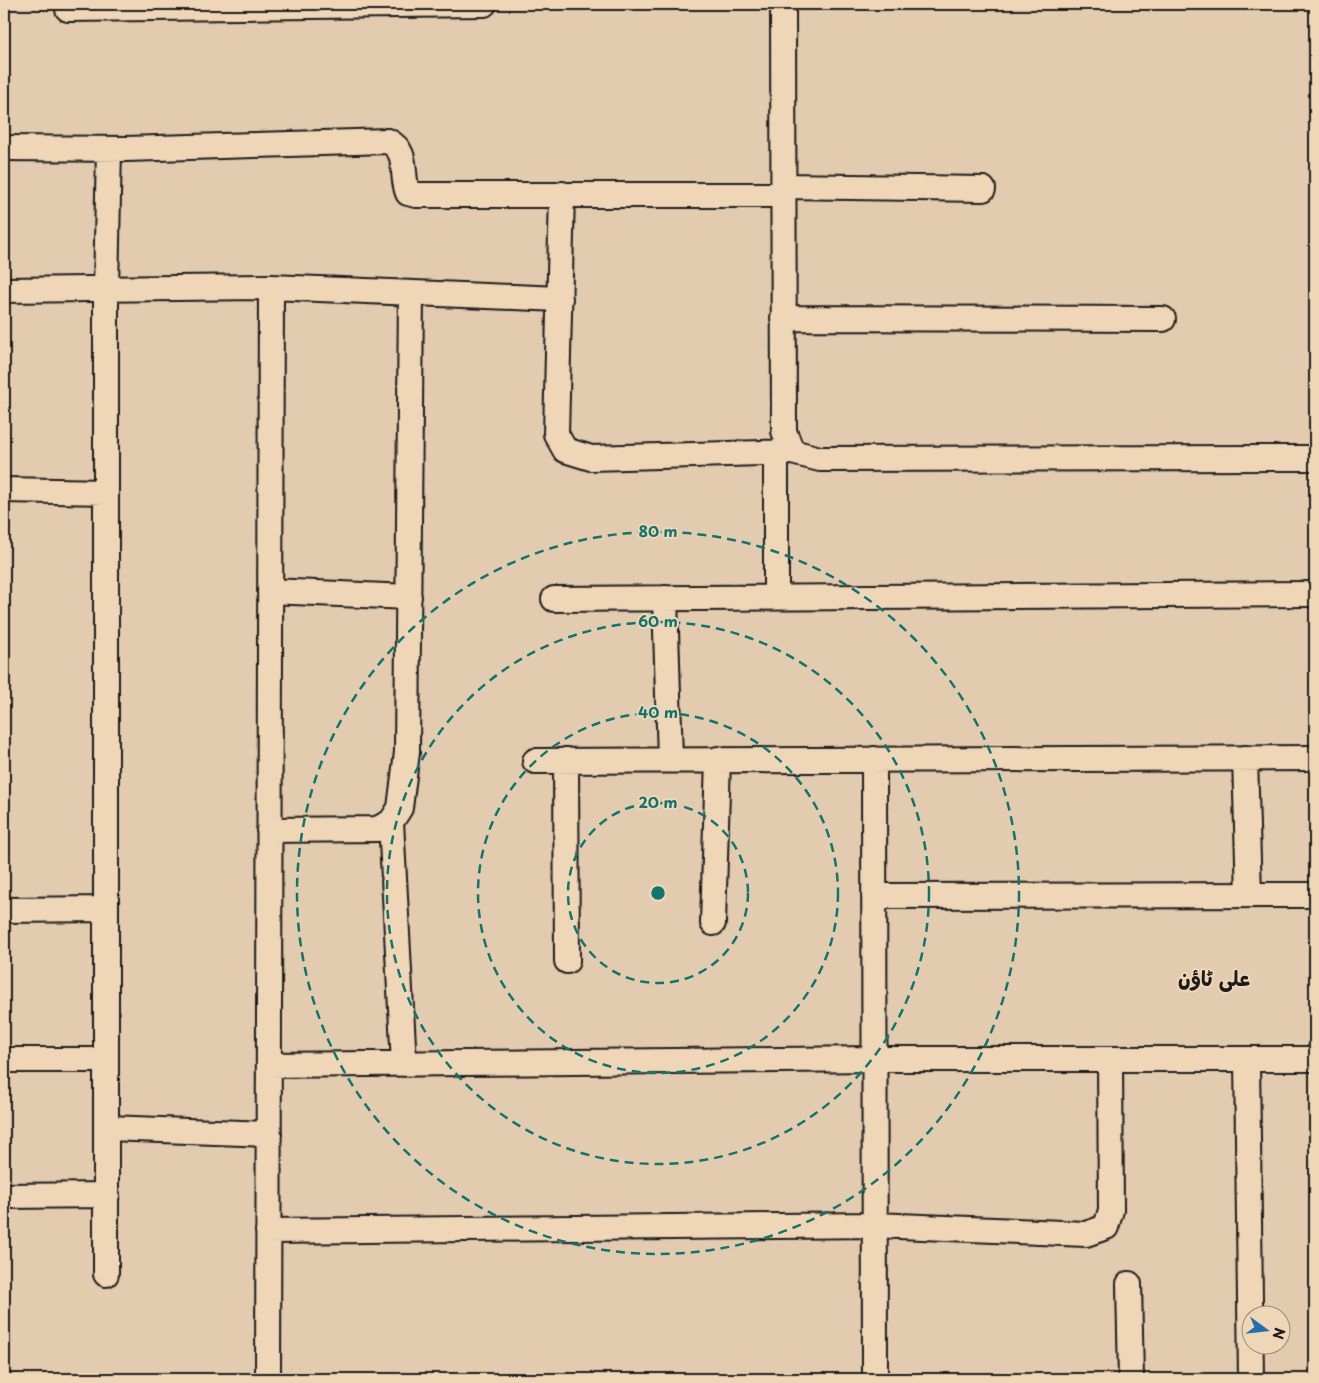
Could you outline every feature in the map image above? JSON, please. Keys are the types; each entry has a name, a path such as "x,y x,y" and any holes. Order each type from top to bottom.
{"street":[{"path":"68,9 484,4"},
{"path":"776,597 784,452 783,4"},
{"path":"4,148 108,149 388,141 397,146 403,156 404,184 408,193 416,195 983,189"},
{"path":"106,1274 106,289 108,149"},
{"path":"562,194 556,434 565,450 591,458 784,452 820,459 1315,458"},
{"path":"4,290 271,288 560,300"},
{"path":"268,1379 271,288"},
{"path":"269,830 377,829 391,822 400,808 407,752 411,293"},
{"path":"783,318 1163,319"},
{"path":"4,490 106,492"},
{"path":"270,590 409,597"},
{"path":"554,598 1315,594"},
{"path":"666,598 670,759"},
{"path":"1245,758 1249,895"},
{"path":"535,761 1315,758"},
{"path":"874,759 875,1379"},
{"path":"566,760 567,961"},
{"path":"713,923 718,760"},
{"path":"391,822 404,1064"},
{"path":"874,896 1315,895"},
{"path":"4,910 106,909"},
{"path":"268,1065 874,1059 1315,1059"},
{"path":"268,1231 875,1225 1086,1234 1106,1227 1111,1210 1110,1059"},
{"path":"1247,1059 1251,1379"},
{"path":"4,1060 106,1060"},
{"path":"107,1128 269,1134"},
{"path":"4,1196 107,1195"},
{"path":"1129,1284 1131,1379"}],"district":[{"name":"علی ٹاؤن","path":"1214,978"}]}
